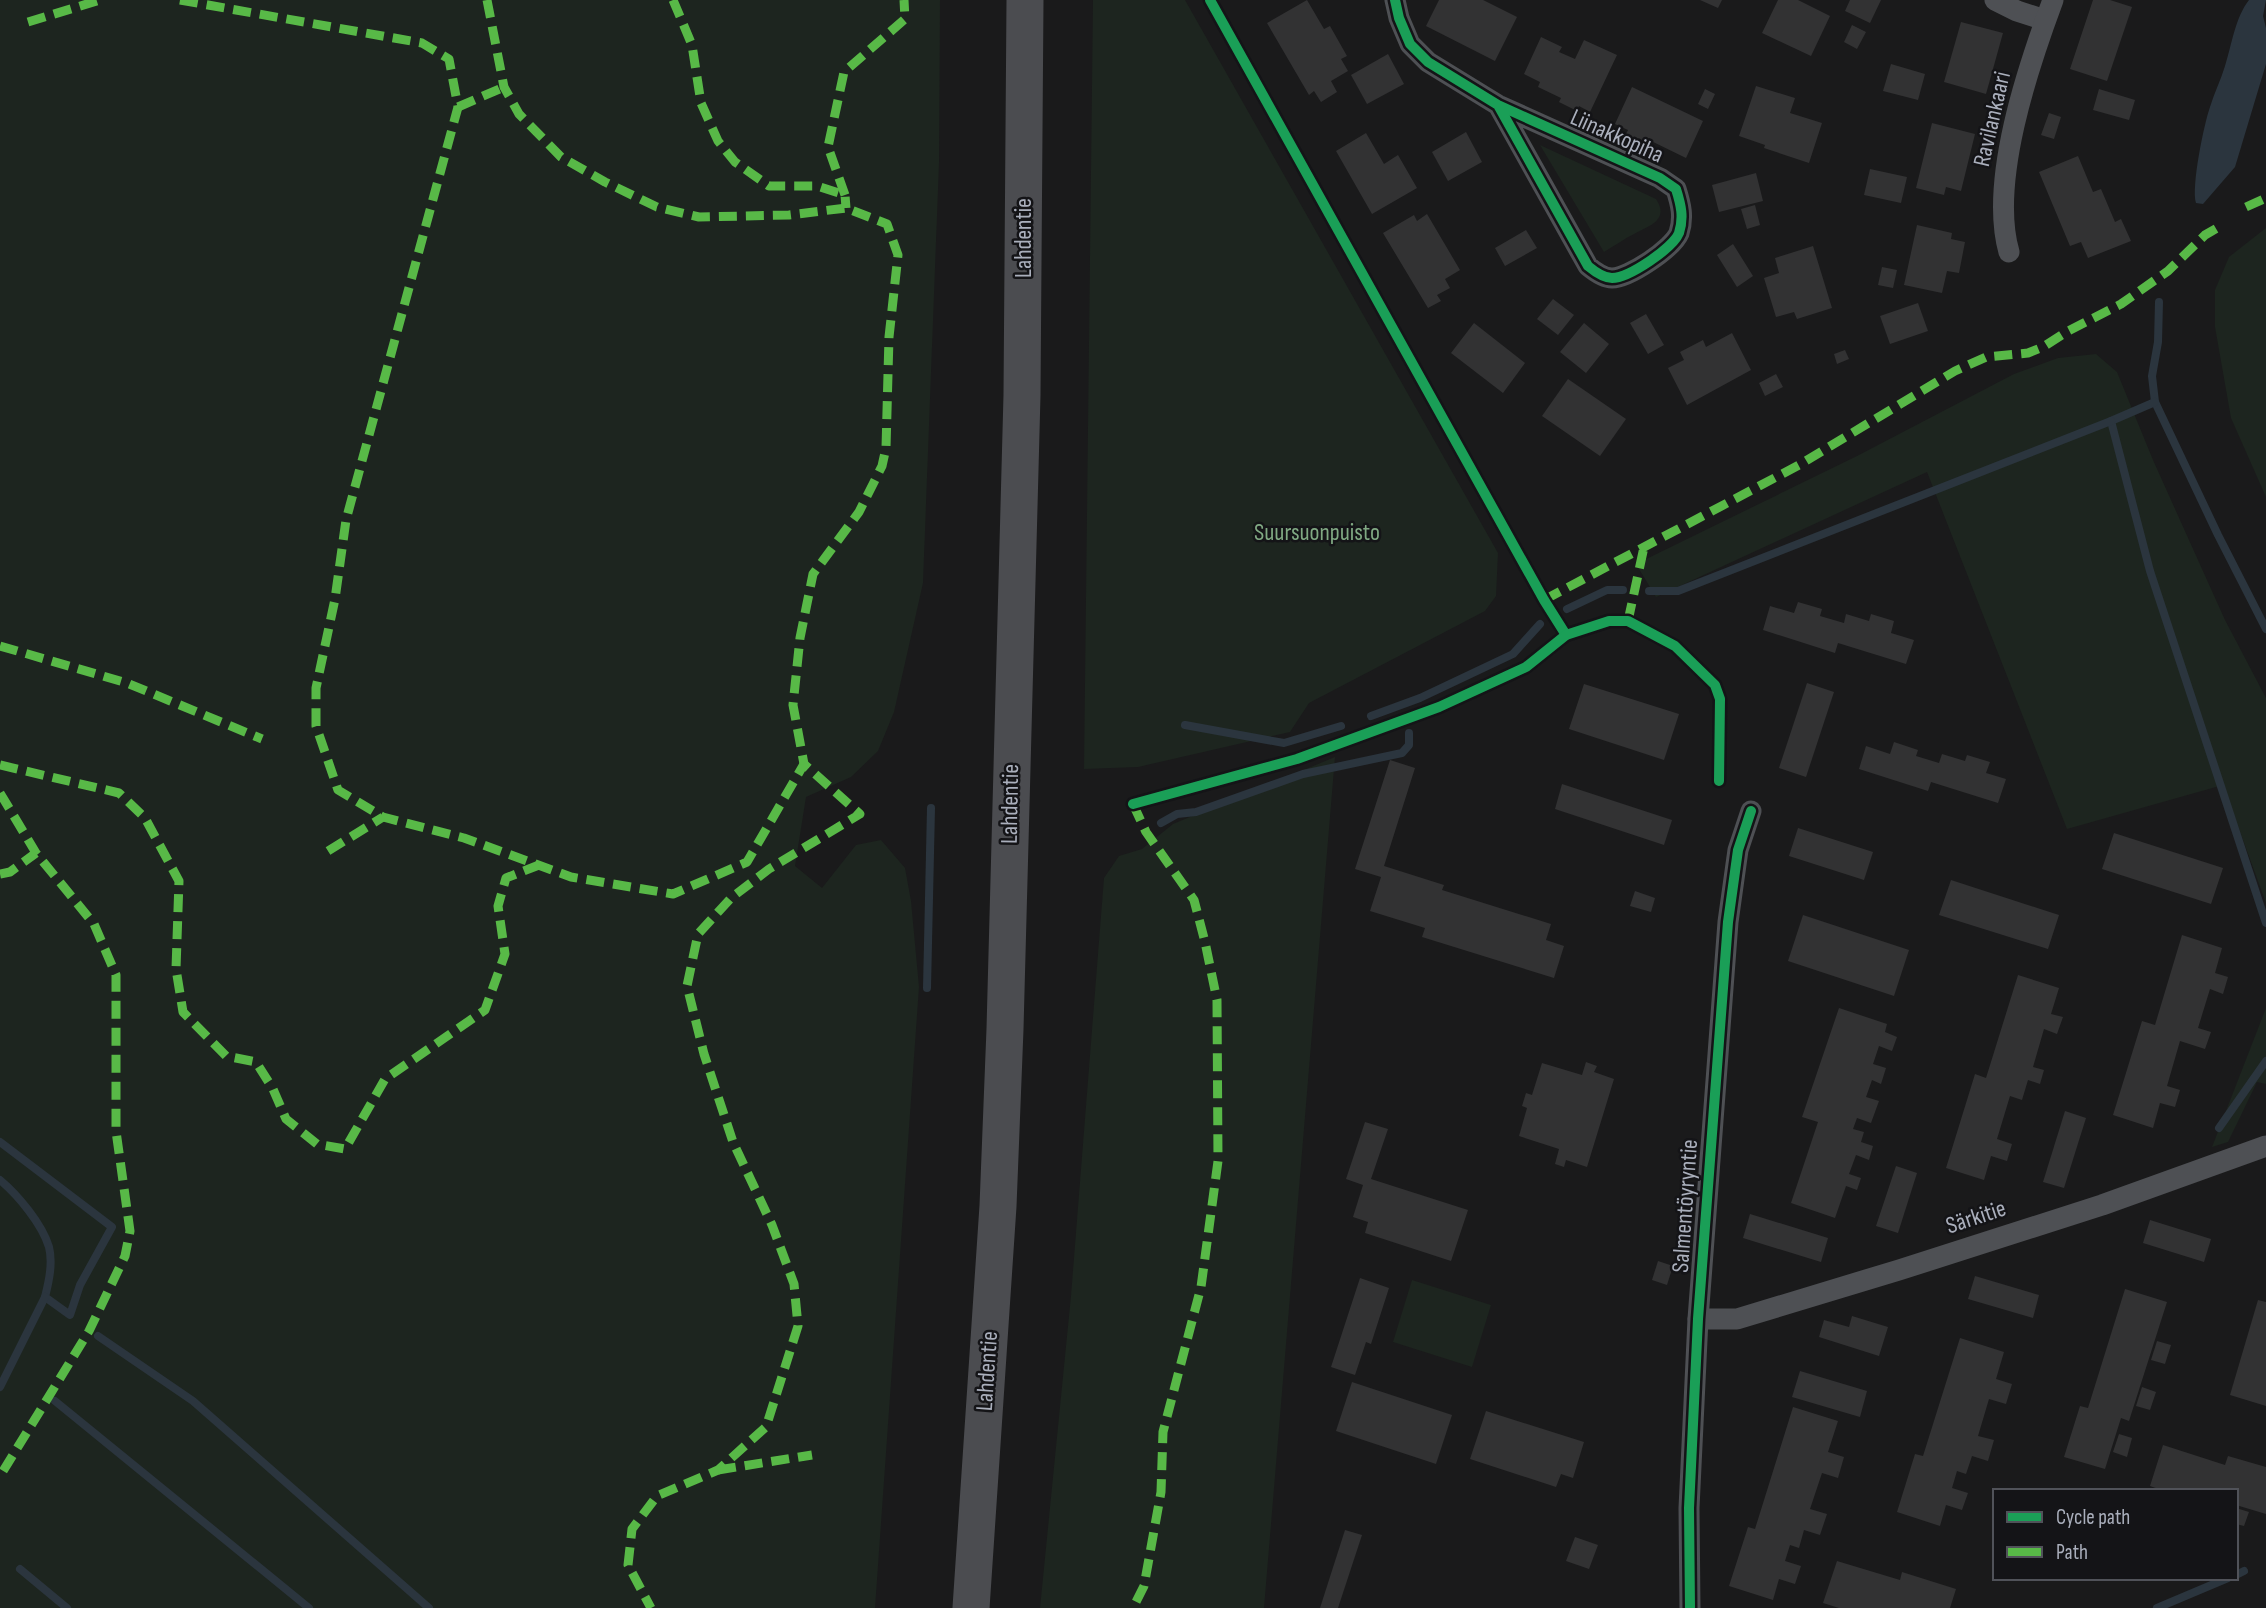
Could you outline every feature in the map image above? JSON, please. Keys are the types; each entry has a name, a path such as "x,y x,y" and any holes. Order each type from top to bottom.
{"highway":[{"name":"Lahdentie","path":"971,1608 998,1206 1005,1029 1022,395 1025,0"}],"street":[{"name":"Liinakkopiha","path":"1395,0 1410,44 1428,62 1498,105 1667,182 1676,190 1681,204 1683,217 1678,236 1669,247 1628,273 1612,278 1599,275 1588,266 1498,105"},
{"path":"1995,0 2017,10 2049,10"},
{"name":"Ravilankaari","path":"2009,252 2002,219 2006,165 2029,72 2049,10"},
{"name":"Salmentöyryntie","path":"1689,1608 1689,1508 1698,1319 1728,922 1738,850 1751,811"},
{"name":"Särkitie","path":"1698,1319 1737,1319 1899,1270 2102,1205 2266,1146"}],"green space":[{"path":"0,0 940,0 939,163 923,583 894,712 878,751 851,777 806,797 795,866 822,888 856,845 881,840 905,868 911,901 919,987 875,1608 0,1608"},
{"name":"Suursuonpuisto","path":"1093,0 1185,0 1498,553 1496,596 1485,611 1309,703 1290,732 1138,767 1084,769"},
{"path":"1540,145 1656,199 1661,212 1659,217 1651,225 1604,252"},
{"path":"2266,228 2266,497 2231,418 2215,327 2215,290 2229,257"},
{"path":"2096,354 2117,372 2153,460 2225,620 2266,698 2266,903 2223,785 2067,829 1927,472 1656,597 1636,564 1857,456 2014,374 2058,358"},
{"path":"1335,757 1264,1608 1040,1608 1071,1296 1104,878 1119,856 1142,849 1173,824"},
{"path":"2266,1008 2266,1084 2257,1082 2228,1142 2212,1147"},
{"path":"1412,1280 1491,1305 1472,1367 1393,1342"}],"shaded area":[{"path":"2249,0 2266,0 2263,16 2266,28 2266,64 2235,167 2203,204 2196,203 2197,170 2207,115 2237,23"}],"building":[{"path":"1307,0 1324,29 1330,26 1347,56 1341,59 1348,71 1331,81 1337,92 1321,102 1314,91 1309,95 1267,23"},
{"path":"1439,0 1483,0 1517,17 1495,61 1426,26"},
{"path":"1700,0 1722,0 1718,8"},
{"path":"1778,0 1798,0 1830,16 1811,56 1762,33"},
{"path":"1850,0 1881,0 1870,23 1845,11"},
{"path":"2093,0 2110,0 2132,7 2107,81 2070,69"},
{"path":"1961,22 2003,33 1986,94 1944,82"},
{"path":"1852,25 1866,32 1857,49 1844,42"},
{"path":"1541,37 1562,47 1559,52 1575,59 1584,40 1617,55 1590,112 1579,106 1577,111 1559,102 1561,98 1538,87 1540,82 1524,74"},
{"path":"1388,54 1404,84 1367,104 1351,75"},
{"path":"1891,64 1925,74 1918,100 1883,91"},
{"path":"1756,86 1795,98 1790,113 1822,123 1809,163 1764,148 1765,145 1739,136"},
{"path":"1632,87 1703,121 1686,158 1645,138 1643,143 1626,134 1628,130 1615,124"},
{"path":"1705,89 1715,94 1708,109 1698,104"},
{"path":"2099,89 2135,100 2129,120 2093,110"},
{"path":"2049,113 2061,117 2054,139 2041,135"},
{"path":"1932,123 1975,134 1961,191 1946,187 1944,195 1916,188"},
{"path":"1466,132 1482,162 1448,181 1432,152"},
{"path":"1366,133 1384,164 1398,155 1417,188 1372,214 1336,151"},
{"path":"2078,156 2093,192 2101,189 2115,222 2121,219 2131,241 2088,258 2081,242 2070,246 2039,172"},
{"path":"1870,169 1907,177 1901,203 1864,195"},
{"path":"1756,173 1763,201 1719,212 1712,185"},
{"path":"1755,205 1760,225 1747,229 1741,209"},
{"path":"1427,214 1460,270 1445,279 1450,288 1437,295 1441,301 1428,308 1383,233 1414,215 1417,221"},
{"path":"1917,225 1952,233 1951,239 1965,242 1959,273 1947,271 1942,293 1904,285"},
{"path":"1526,230 1537,248 1505,266 1495,248"},
{"path":"1733,244 1753,276 1737,287 1717,255"},
{"path":"1813,246 1832,308 1797,319 1794,312 1776,317 1764,278 1779,273 1775,258"},
{"path":"1882,267 1897,270 1893,288 1878,285"},
{"path":"1553,299 1574,315 1558,335 1537,319"},
{"path":"1918,303 1928,331 1890,344 1880,316"},
{"path":"1646,314 1664,345 1648,354 1630,323"},
{"path":"1474,323 1525,363 1503,393 1451,353"},
{"path":"1584,323 1609,344 1586,373 1560,352"},
{"path":"1732,333 1751,370 1687,405 1668,368 1684,360 1680,352 1703,340 1706,347"},
{"path":"1845,350 1849,359 1837,364 1834,354"},
{"path":"1776,374 1783,387 1765,396 1759,383"},
{"path":"1568,379 1626,419 1600,456 1542,416"},
{"path":"1798,602 1822,609 1820,616 1844,623 1846,614 1869,621 1871,614 1894,621 1891,633 1914,640 1906,664 1838,643 1835,653 1763,630 1770,606 1794,613"},
{"path":"1807,683 1834,692 1806,777 1779,768"},
{"path":"1584,684 1679,714 1664,760 1569,729"},
{"path":"1894,742 1918,750 1916,756 1939,763 1942,754 1965,761 1967,755 1990,762 1986,773 2006,779 1998,803 1931,782 1928,791 1859,769 1866,746 1890,754"},
{"path":"1390,760 1415,768 1384,866 1444,885 1442,890 1551,924 1546,940 1564,946 1554,978 1422,937 1425,928 1370,911 1381,877 1355,869"},
{"path":"1562,784 1672,820 1664,845 1555,809"},
{"path":"1798,828 1873,852 1864,880 1789,856"},
{"path":"2114,833 2223,868 2211,904 2102,869"},
{"path":"1951,880 2059,915 2048,949 1939,915"},
{"path":"1635,891 1655,898 1651,912 1630,906"},
{"path":"1803,915 1909,950 1894,996 1788,961"},
{"path":"2182,935 2222,948 2215,973 2228,977 2223,994 2210,989 2198,1028 2211,1032 2205,1049 2180,1041 2167,1086 2180,1090 2175,1107 2160,1103 2153,1128 2113,1115 2142,1021 2155,1025"},
{"path":"2018,975 2059,988 2051,1014 2063,1017 2057,1034 2044,1029 2033,1067 2044,1070 2040,1084 2028,1080 2022,1100 2010,1096 1997,1139 2012,1144 2007,1161 1991,1156 1984,1180 1946,1168 1975,1074 1986,1078"},
{"path":"1839,1008 1887,1024 1885,1032 1897,1037 1892,1051 1879,1046 1873,1064 1886,1068 1881,1084 1872,1080 1866,1097 1879,1101 1871,1123 1857,1118 1853,1129 1864,1132 1861,1142 1873,1146 1869,1160 1856,1155 1849,1174 1861,1178 1857,1190 1846,1186 1835,1218 1791,1203 1818,1122 1802,1117"},
{"path":"1586,1062 1597,1066 1594,1072 1614,1079 1587,1167 1566,1160 1564,1167 1555,1164 1559,1149 1519,1136 1527,1108 1522,1106 1526,1093 1532,1095 1542,1063 1582,1075"},
{"path":"2065,1111 2086,1118 2064,1188 2043,1182"},
{"path":"1365,1122 1388,1129 1371,1179 1468,1210 1451,1261 1365,1233 1368,1222 1353,1217 1363,1185 1346,1179"},
{"path":"1896,1166 1917,1173 1898,1233 1876,1226"},
{"path":"1750,1214 1828,1238 1821,1262 1743,1238"},
{"path":"2150,1220 2211,1239 2204,1262 2143,1243"},
{"path":"1658,1261 1673,1266 1667,1285 1652,1280"},
{"path":"1975,1276 2039,1295 2033,1318 1968,1299"},
{"path":"1360,1278 1389,1288 1371,1344 1366,1342 1355,1375 1331,1367"},
{"path":"2125,1289 2167,1302 2129,1421 2121,1418 2105,1469 2064,1457 2080,1406 2088,1408"},
{"path":"2258,1300 2266,1302 2266,1406 2230,1395"},
{"path":"1852,1316 1888,1327 1879,1356 1819,1337 1824,1320 1849,1327"},
{"path":"1960,1338 2004,1352 1996,1379 2012,1384 2006,1404 1989,1399 1978,1436 1994,1440 1988,1461 1972,1456 1966,1474 1957,1471 1952,1488 1968,1493 1962,1510 1946,1505 1940,1526 1897,1512 1915,1454 1923,1456"},
{"path":"2157,1341 2171,1345 2165,1364 2151,1360"},
{"path":"1800,1371 1867,1391 1860,1417 1792,1397"},
{"path":"1352,1382 1452,1415 1436,1464 1336,1431"},
{"path":"2142,1387 2156,1392 2150,1410 2136,1406"},
{"path":"1793,1407 1838,1421 1828,1452 1844,1457 1838,1478 1822,1473 1810,1509 1827,1514 1820,1535 1804,1530 1799,1548 1790,1545 1785,1561 1801,1566 1795,1584 1779,1579 1773,1600 1729,1586 1748,1527 1755,1529"},
{"path":"1486,1411 1584,1442 1573,1478 1561,1474 1556,1487 1470,1459"},
{"path":"2119,1434 2132,1438 2127,1457 2113,1452"},
{"path":"2163,1445 2225,1465 2228,1456 2266,1467 2266,1514 2238,1506 2238,1489 2158,1489 2150,1486"},
{"path":"2238,1509 2249,1512 2244,1526 2238,1524"},
{"path":"1345,1530 1362,1535 1338,1608 1320,1608"},
{"path":"1575,1537 1598,1545 1589,1569 1566,1561"},
{"path":"1837,1561 1900,1580 1902,1572 1956,1589 1950,1608 1839,1608 1823,1603"}],"waterway":[{"path":"2159,302 2158,342 2152,376 2155,402 2266,629"},
{"path":"2155,402 2111,421 2150,571 2266,923"},
{"path":"1649,591 1678,591 2111,421"},
{"path":"1567,609 1607,590 1623,590"},
{"path":"1371,716 1420,698 1513,654 1540,624"},
{"path":"1185,725 1284,743 1341,726"},
{"path":"1161,823 1177,814 1196,812 1303,774 1402,753 1409,745 1409,733"},
{"path":"927,988 931,808"},
{"path":"2219,1128 2266,1061"},
{"path":"0,1142 112,1227 80,1285 70,1315 45,1297 51,1259 46,1238 29,1210 0,1180"},
{"path":"0,1387 45,1297"},
{"path":"98,1336 193,1401 429,1608"},
{"path":"55,1401 309,1608"},
{"path":"20,1569 67,1608"},
{"path":"2238,1574 2244,1571"},
{"path":"2157,1608 2223,1580"}],"marked path":[{"path":"28,22 100,0"},
{"path":"180,0 422,43 449,59 458,107 346,520 335,599 316,688 316,726 338,790 383,817 464,838 571,877 673,894 747,862 804,764 860,814 769,869 731,898 698,934 687,986 704,1054 733,1142 772,1225 794,1284 798,1326 766,1427 718,1470 657,1496 632,1529 628,1565 651,1608"},
{"path":"487,0 504,87 519,114 561,157 605,182 657,207 699,217 789,215 846,208 887,224 898,255 889,337 886,448 882,466 859,512 813,574 800,638 793,705 804,764"},
{"path":"673,0 692,45 701,103 718,141 735,162 769,186 817,186 845,195 846,208"},
{"path":"845,195 828,147 844,72 905,19 904,0"},
{"path":"458,107 504,87"},
{"path":"2246,207 2266,198"},
{"path":"1544,600 1799,465 1955,371 1986,357 2028,353 2043,347 2121,304 2168,271 2205,235 2217,228"},
{"path":"1628,621 1644,547"},
{"path":"0,646 127,683 262,739"},
{"path":"0,765 119,793 145,818 179,881 176,969 183,1012 226,1056 256,1062 273,1089 286,1119 317,1144 345,1149 385,1079 485,1010 505,954 498,906 506,878 539,865"},
{"path":"0,793 36,853 94,924 116,975 116,1131 130,1231 125,1256 89,1331 0,1476"},
{"path":"1133,804 1146,832 1194,900 1205,942 1217,1000 1218,1161 1201,1287 1163,1432 1161,1492 1144,1586 1133,1608"},
{"path":"328,851 383,817"},
{"path":"0,874 10,872 36,853"},
{"path":"718,1470 812,1455"}],"cycle path":[{"path":"1210,0 1566,635"},
{"path":"1395,0 1410,44 1428,62 1498,105 1660,178 1676,189 1682,216 1681,227 1675,239 1650,261 1620,277 1609,278 1593,270 1588,266 1498,105"},
{"path":"1133,804 1297,759 1439,707 1526,667 1566,635 1609,621 1628,621 1675,646 1715,685 1720,699 1719,781"},
{"path":"1690,1608 1689,1508 1698,1319 1728,922 1738,850 1751,811"}]}
